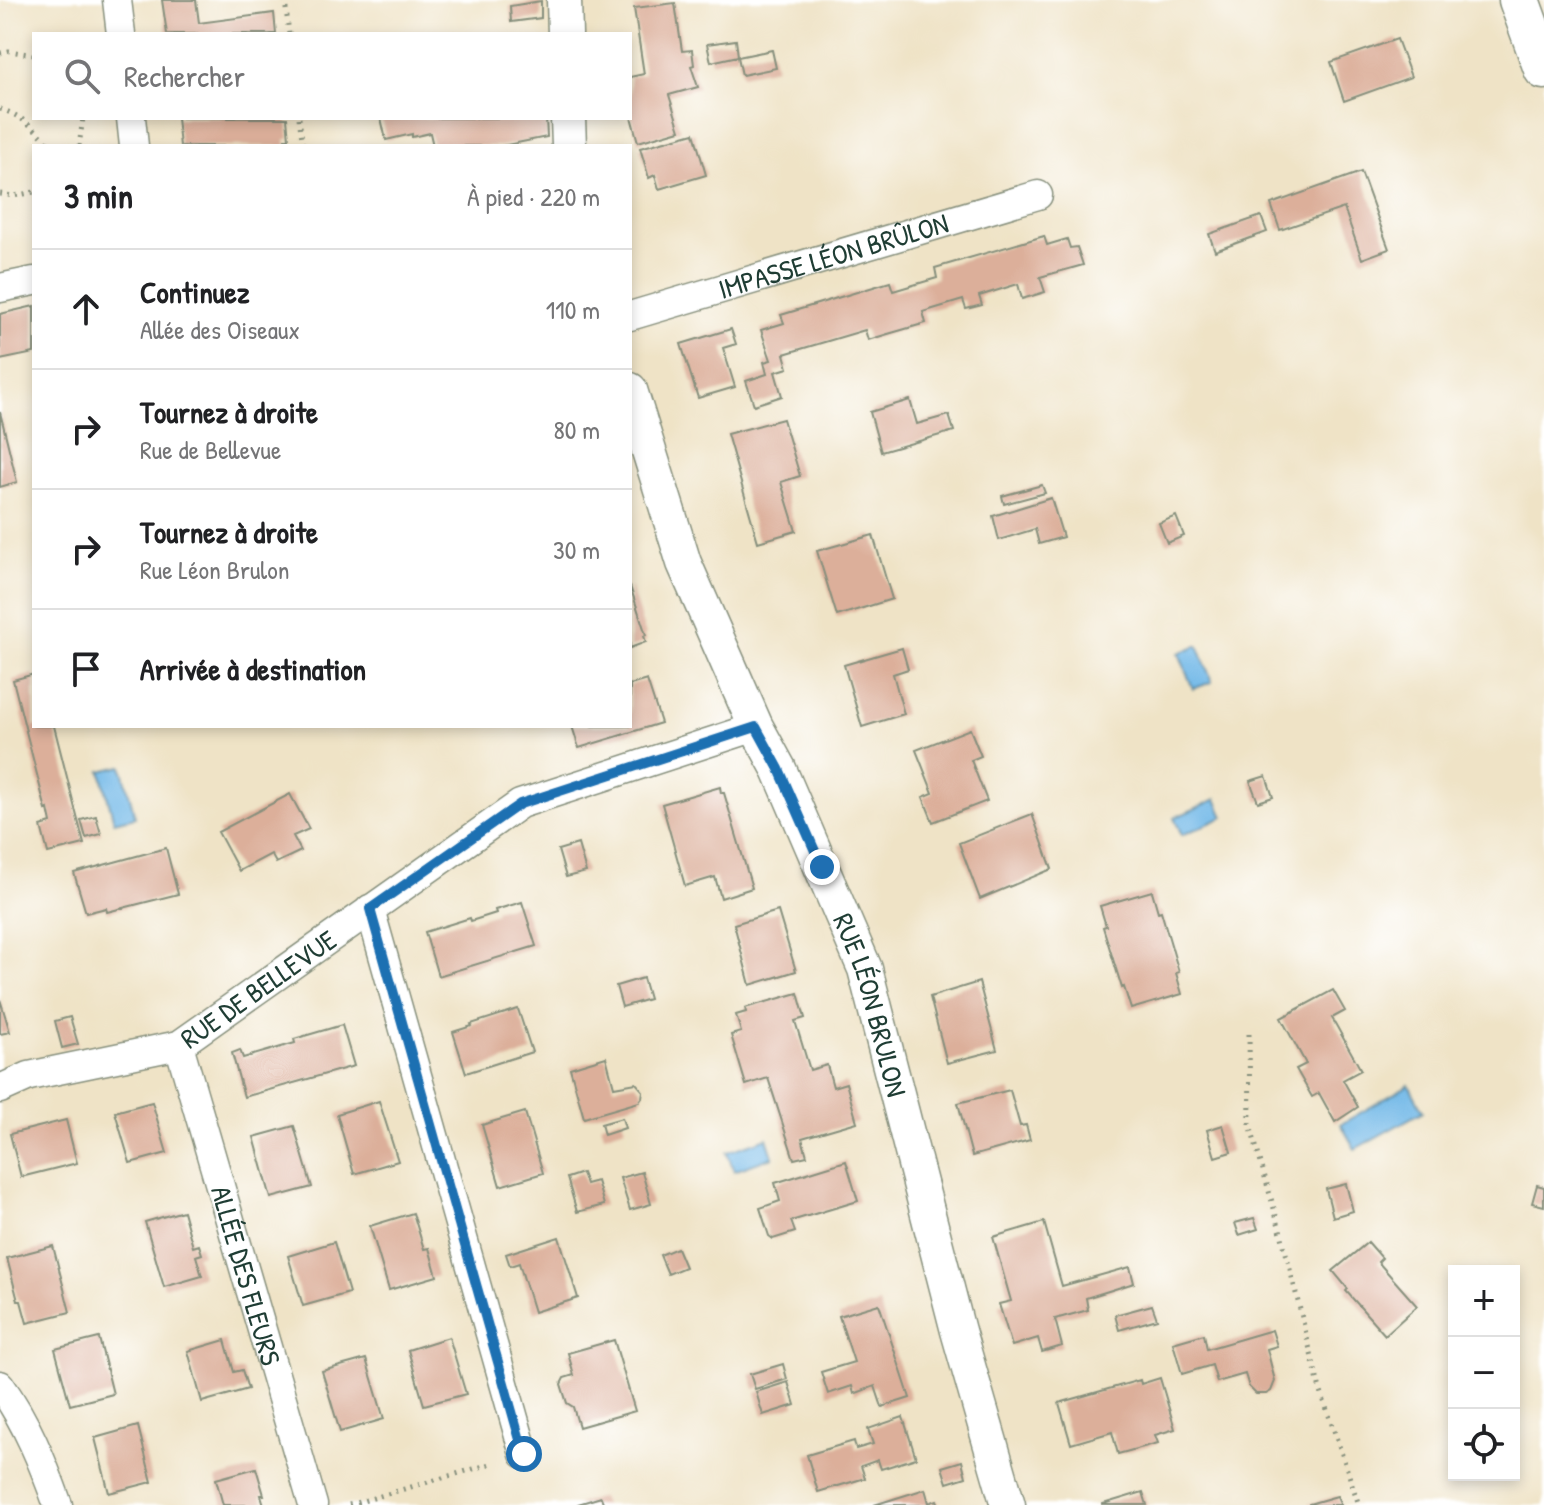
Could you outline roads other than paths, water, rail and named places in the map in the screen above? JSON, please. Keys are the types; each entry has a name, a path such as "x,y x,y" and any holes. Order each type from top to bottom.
{"main road":[{"path":"1519,0 1544,69"}],"street":[{"path":"117,0 121,32"},
{"path":"564,0 565,32"},
{"path":"131,120 134,144"},
{"path":"568,120 569,144"},
{"name":"IMPASSE LÉON BRÛLON","path":"632,315 1038,195"},
{"path":"0,288 32,281"},
{"name":"RUE LÉON BRULON","path":"632,396 684,563 756,727 779,769 865,969 958,1331 1008,1505"},
{"name":"RUE DE BELLEVUE","path":"0,1089 29,1076 179,1045 520,804 756,727"},
{"path":"370,909 524,1454"},
{"name":"ALLÉE DES FLEURS","path":"179,1045 313,1505"},
{"path":"0,1385 16,1407 58,1505"}],"water":[{"path":"1198,645 1212,682 1193,689 1179,653"},
{"path":"122,766 135,817 114,822 101,771"},
{"path":"1216,799 1224,817 1182,835 1174,818"},
{"path":"1409,1085 1423,1111 1355,1149 1341,1124"},
{"path":"767,1138 773,1157 734,1171 727,1152"}]}
